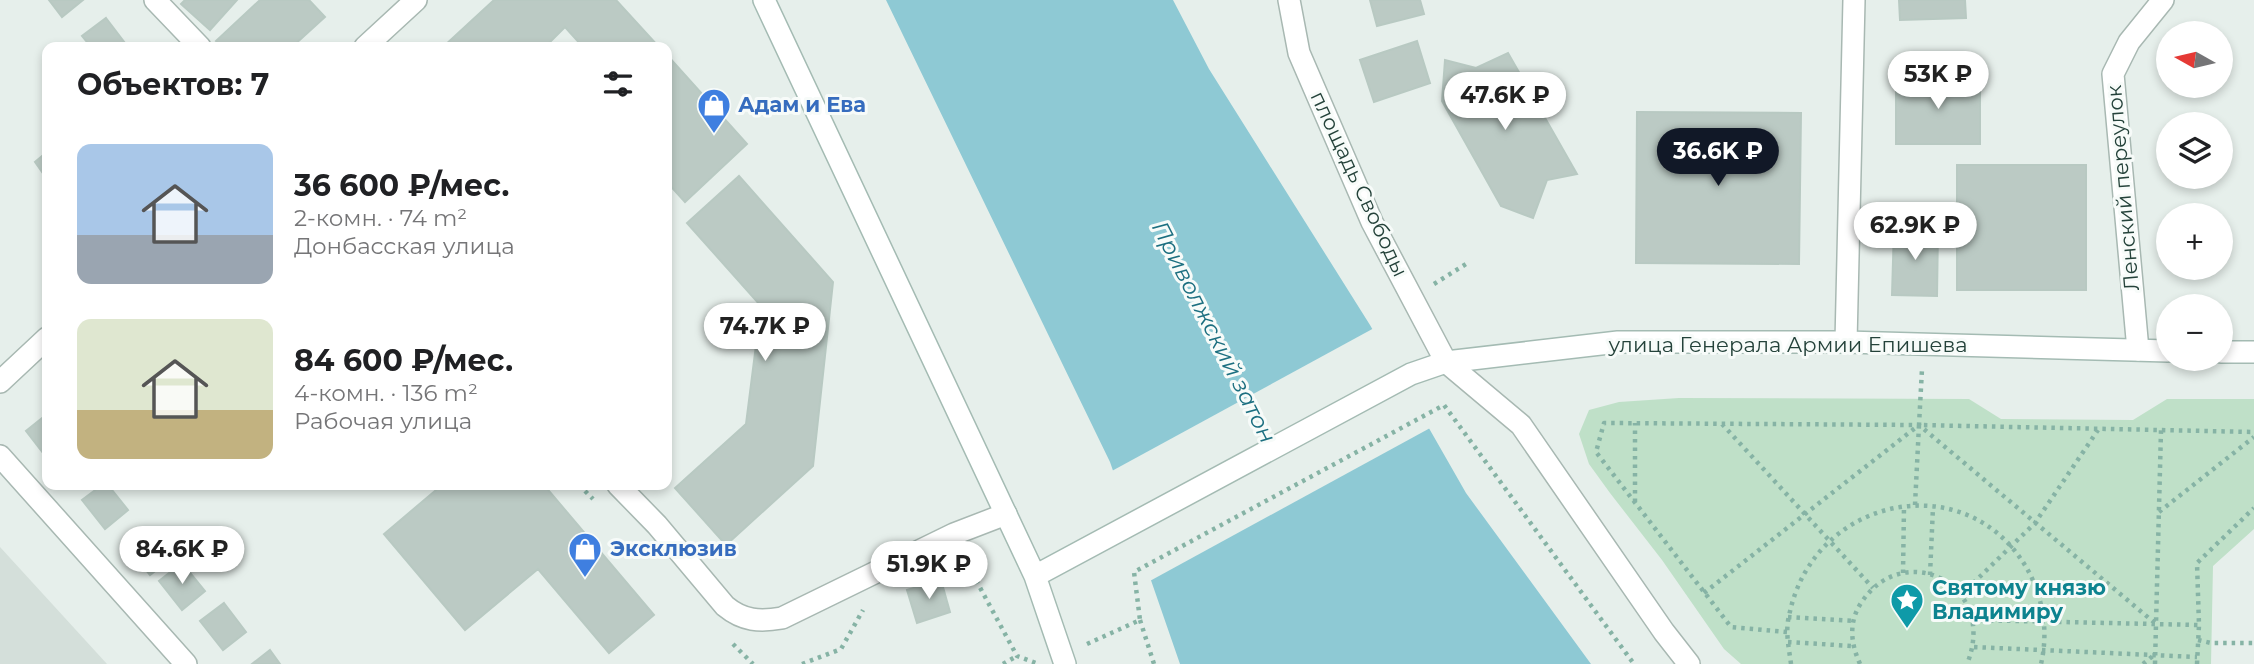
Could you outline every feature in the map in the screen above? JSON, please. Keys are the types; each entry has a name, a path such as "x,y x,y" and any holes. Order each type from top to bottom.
{"street":[{"path":"155,0 195,42"},
{"path":"370,42 416,0"},
{"path":"764,0 1035,576 1064,659"},
{"name":"площадь Свободы","path":"1289,0 1299,53 1367,210 1446,362"},
{"path":"1846,342 1854,0"},
{"name":"Ленский переулок","path":"2138,350 2113,74 2129,42 2163,0"},
{"name":"улица Генерала Армии Епишева","path":"1035,576 1411,374 1446,362 1618,342 1846,342 2156,351"},
{"path":"0,382 42,343"},
{"path":"2233,352 2254,352"},
{"path":"1446,362 1521,425 1689,664"},
{"path":"0,456 186,664"},
{"path":"623,490 657,525 725,606 736,615 765,621 782,618 954,534 1006,514"}],"path":[{"path":"1915,505 1923,344"},
{"path":"1154,664 1140,620 1134,572 1444,405 1634,664"},
{"path":"1787,632 1731,627 1596,452 1604,423 1919,425 2161,430 2254,435"},
{"path":"1635,423 1635,502"},
{"path":"1721,423 1873,588"},
{"path":"1704,593 1919,425"},
{"path":"1919,425 2155,624"},
{"path":"1961,595 2035,523 2099,429"},
{"path":"2155,664 2161,430"},
{"path":"2158,513 2254,435"},
{"path":"1791,664 1788,617 1799,582 1818,551 1846,526 1879,511 1915,505 1947,509 1977,520 2003,538 2024,562 2038,591 2045,623 2041,664"},
{"path":"1903,573 1904,507"},
{"path":"1930,575 1933,507"},
{"path":"2197,664 2197,563 2254,508"},
{"path":"952,563 964,558 1017,656 1037,664"},
{"path":"1860,664 1852,646 1857,609 1873,588 1884,579 1903,573 1923,572 1943,579 1961,595 1970,608 1974,648 1967,664"},
{"path":"802,664 841,649 864,607"},
{"path":"1788,617 1854,621"},
{"path":"1064,659 1140,620"},
{"path":"1973,620 2199,625"},
{"path":"2198,640 2211,643 2254,643"},
{"path":"1788,642 1852,646"},
{"path":"1974,648 2197,657"},
{"path":"2143,664 2155,655"},
{"path":"1003,664 1017,656"}],"shaded area":[{"path":"0,547 107,664 0,664"}],"green space":[{"path":"1679,398 1969,399 2001,419 2133,420 2167,399 2254,399 2254,529 2213,566 2211,664 1741,664 1724,649 1662,560 1589,464 1579,434 1589,410 1619,402"}],"water":[{"name":"Приволжский затон","path":"886,0 1173,0 1209,69 1370,325 1466,493 1591,664 1180,664 1110,462"}],"pier":[{"path":"1376,327 1432,427 1148,582 1110,472"}],"building":[{"path":"49,0 83,0 62,17"},
{"path":"185,0 237,0 210,30 181,4"},
{"path":"260,0 309,0 325,17 298,42 216,41"},
{"path":"494,0 616,0 654,42 578,42 565,27 550,42 448,42"},
{"path":"1370,0 1420,0 1424,14 1377,26"},
{"path":"1899,0 1965,0 1966,18 1900,20"},
{"path":"106,18 124,42 87,42 82,36"},
{"path":"1417,41 1430,83 1374,102 1360,60"},
{"path":"1508,53 1577,174 1547,180 1533,218 1501,206 1442,101 1445,60 1476,68"},
{"path":"672,61 747,144 685,202 672,188"},
{"path":"1896,78 1980,78 1980,144 1896,144"},
{"path":"1637,112 1801,113 1799,264 1636,263"},
{"path":"42,156 42,172 35,162"},
{"path":"1957,165 2086,165 2086,290 1957,290"},
{"path":"739,176 833,282 813,466 726,545 675,488 746,424 761,306 687,223"},
{"path":"1894,227 1938,229 1937,296 1892,295"},
{"path":"42,418 42,452 26,431"},
{"path":"95,490 112,490 128,510 105,529 82,500"},
{"path":"436,490 548,490 654,615 609,653 538,569 465,630 384,534"},
{"path":"150,528 173,557 150,575 127,546"},
{"path":"182,563 205,591 182,610 159,581"},
{"path":"941,580 950,612 917,623 907,590"},
{"path":"224,603 246,632 223,650 200,621"},
{"path":"270,650 280,664 252,664"}],"place":[{"name":"Адам и Ева","path":"714,135"},
{"name":"Эксклюзив","path":"585,579"},
{"name":"Святому князю Владимиру","path":"1907,630"}]}
